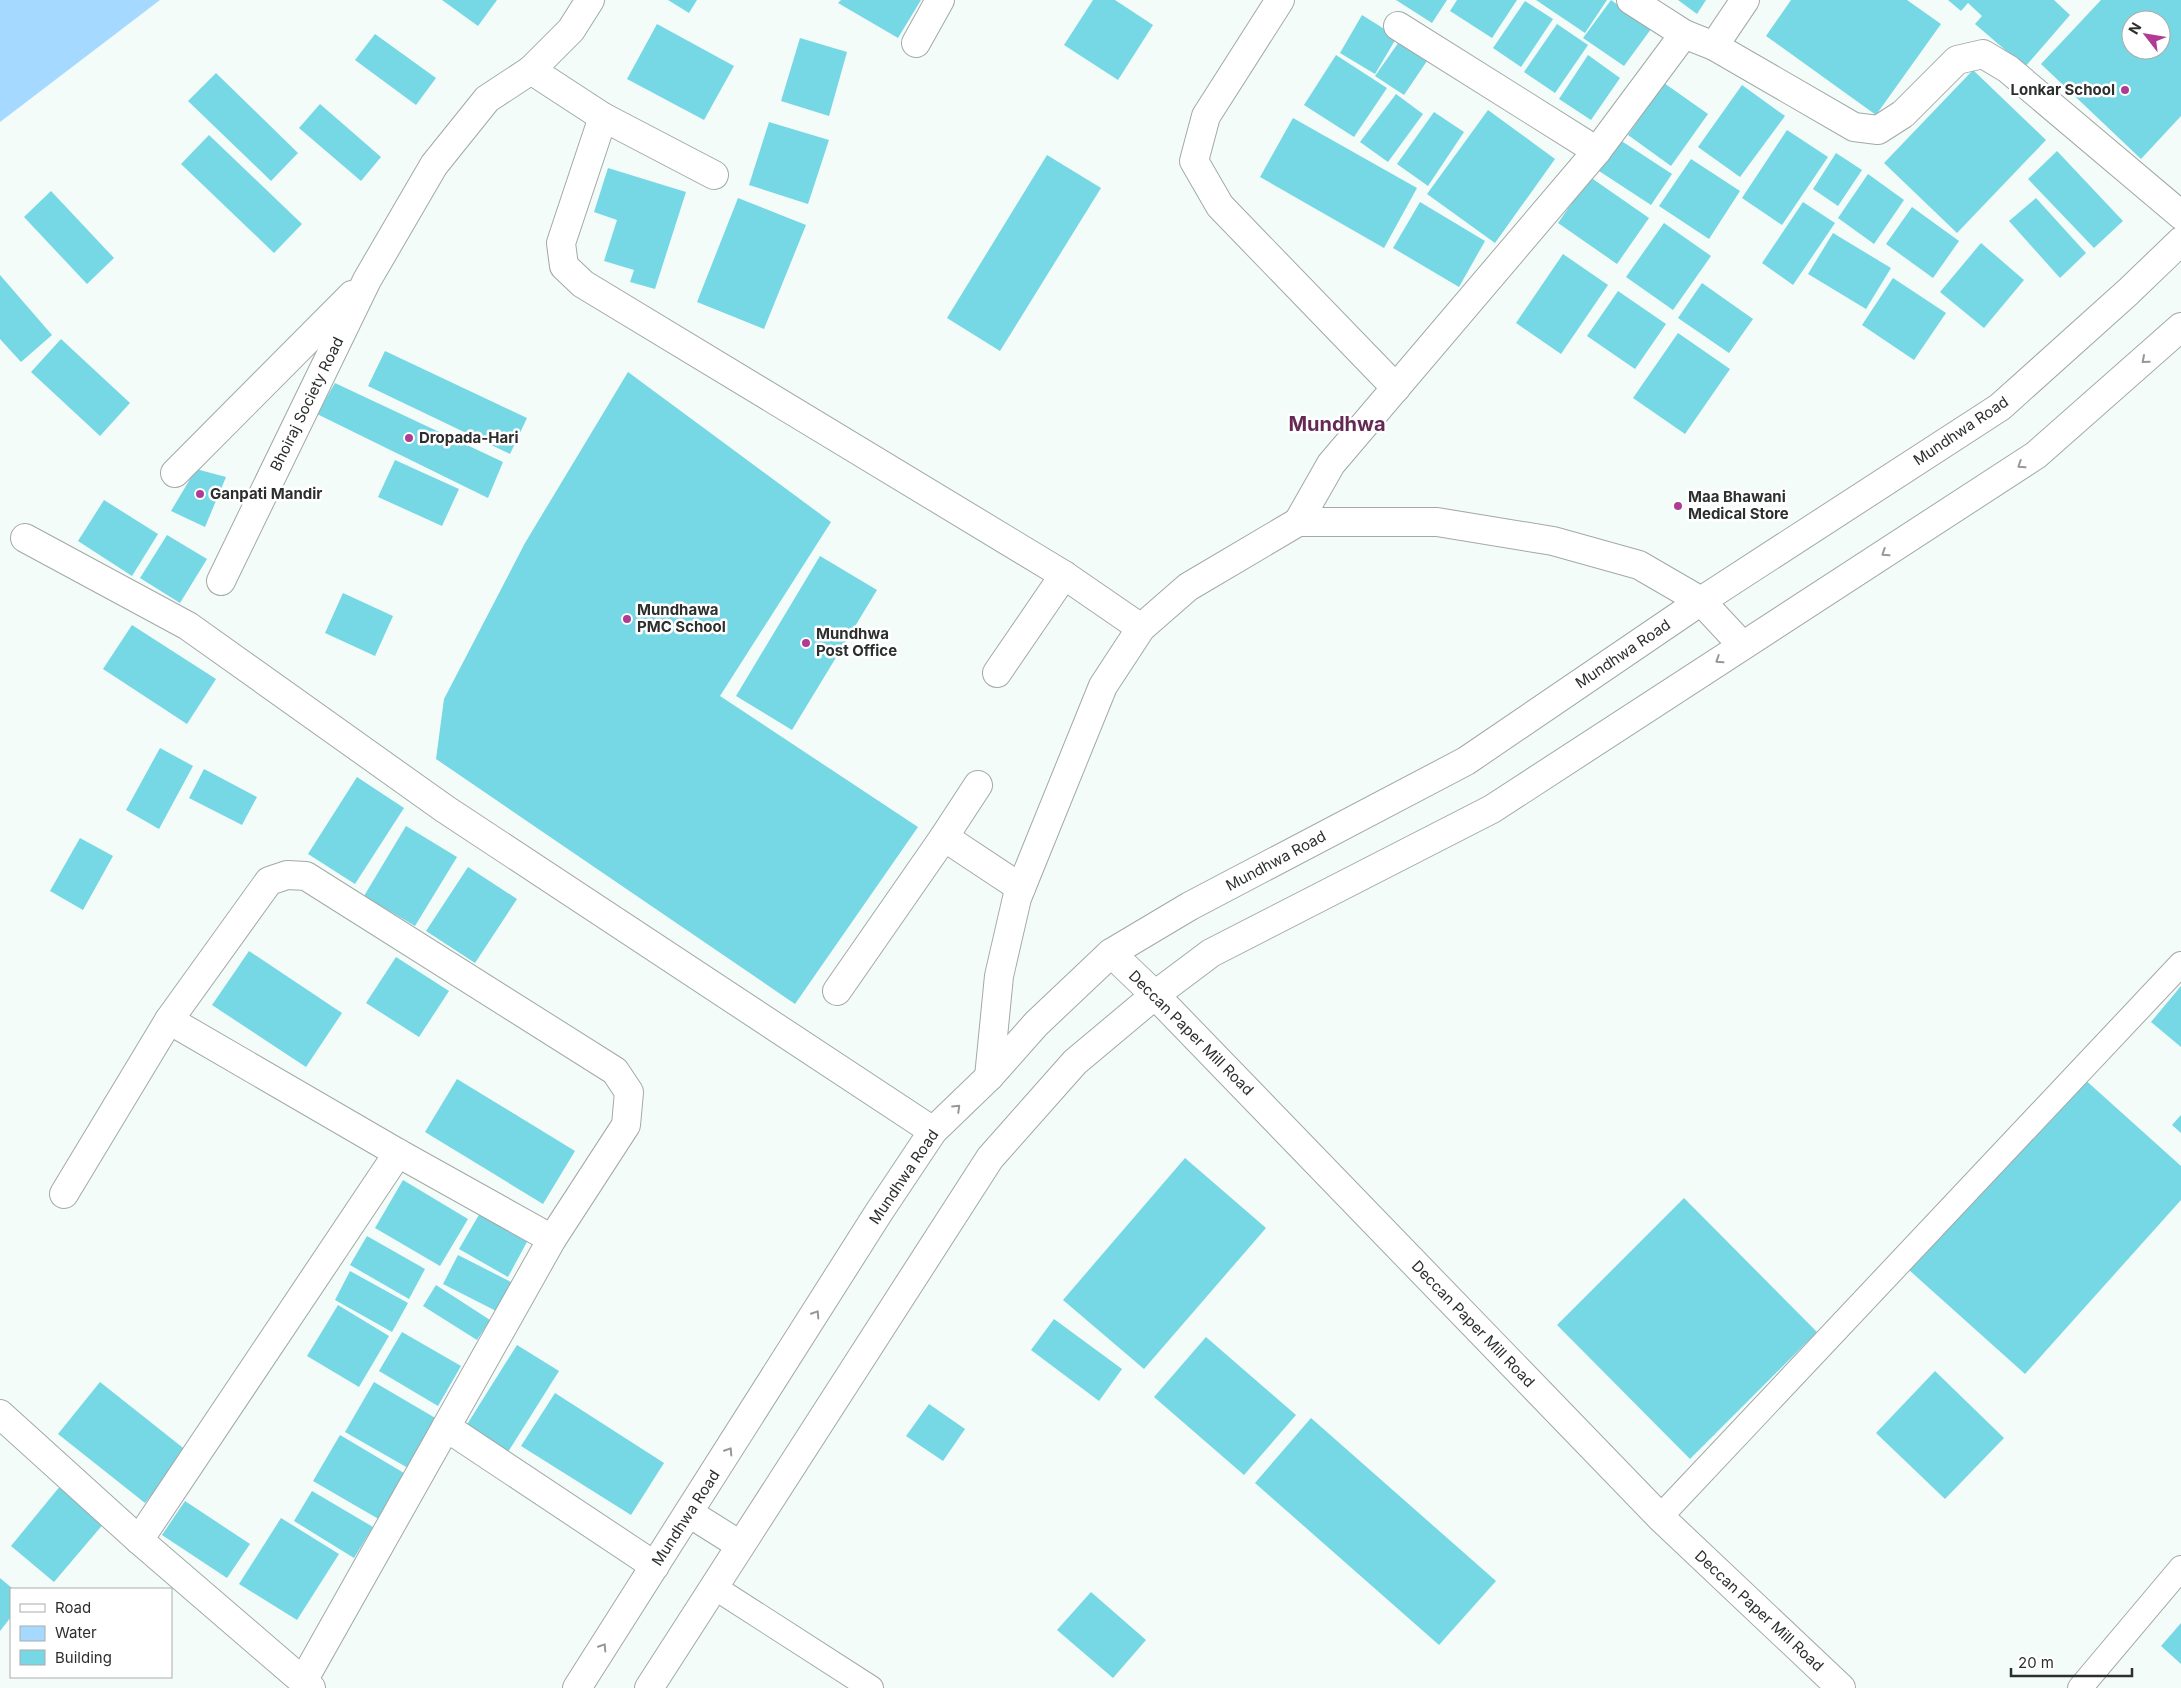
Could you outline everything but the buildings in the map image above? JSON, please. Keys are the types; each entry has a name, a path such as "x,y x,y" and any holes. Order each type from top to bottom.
{"street":[{"name":"Bhoiraj Society Road","path":"221,581 367,280 434,165 487,99 531,70 571,30 590,0"},
{"path":"916,43 940,0"},
{"path":"1280,0 1206,116 1194,161 1220,206 1396,388"},
{"path":"1631,0 1684,34 1714,46 1854,127 1878,130 1903,114 1957,60 1983,54 2008,69 2181,215"},
{"path":"1714,46 1745,0"},
{"path":"1398,26 1597,151"},
{"path":"989,1077 999,976 1021,888 1103,686 1140,628 1188,587 1298,522 1331,464 1597,151 1684,34"},
{"path":"531,70 603,117 714,175"},
{"path":"603,117 561,244 564,266 583,284 1064,575 1140,628"},
{"name":"Mundhwa Road","path":"577,1688 879,1212 933,1131 989,1077 1036,1024 1111,953 1190,906 1466,761 1701,601 2000,408 2128,292 2181,241"},
{"name":"Bhoiraj Society Road","path":"175,473 367,280"},
{"path":"649,1688 990,1158 1075,1062 1155,995 1211,953 1492,809 2036,456 2181,327"},
{"path":"1298,522 1437,522 1553,541 1639,566 1701,601 1742,645"},
{"path":"25,538 188,626 445,809 933,1131"},
{"path":"997,673 1064,575"},
{"path":"838,991 978,785"},
{"path":"944,837 1021,888"},
{"path":"0,1414 139,1540 307,1684 446,1427 552,1239 626,1124 629,1092 615,1071 306,876 287,875 269,880 169,1020 64,1194"},
{"name":"Deccan Paper Mill Road","path":"1111,953 1155,995 1660,1517 1842,1688"},
{"path":"169,1020 398,1153 552,1239"},
{"path":"139,1540 398,1153"},
{"path":"446,1427 655,1566"},
{"path":"689,1513 740,1545"}],"lane":[{"path":"1660,1517 2181,964"},
{"path":"2080,1688 2181,1568"},
{"path":"714,1587 871,1688"}],"water":[{"path":"0,0 160,0 0,122"}],"place":[{"name":"Lonkar School","path":"2125,90"},
{"name":"Dropada-Hari","path":"409,438"},
{"name":"Ganpati Mandir","path":"200,494"},
{"name":"Maa Bhawani Medical Store","path":"1678,506"},
{"name":"Mundhawa PMC School","path":"627,619"},
{"name":"Mundhwa Post Office","path":"806,643"}],"district":[{"name":"Mundhwa","path":"1337,424"}]}
